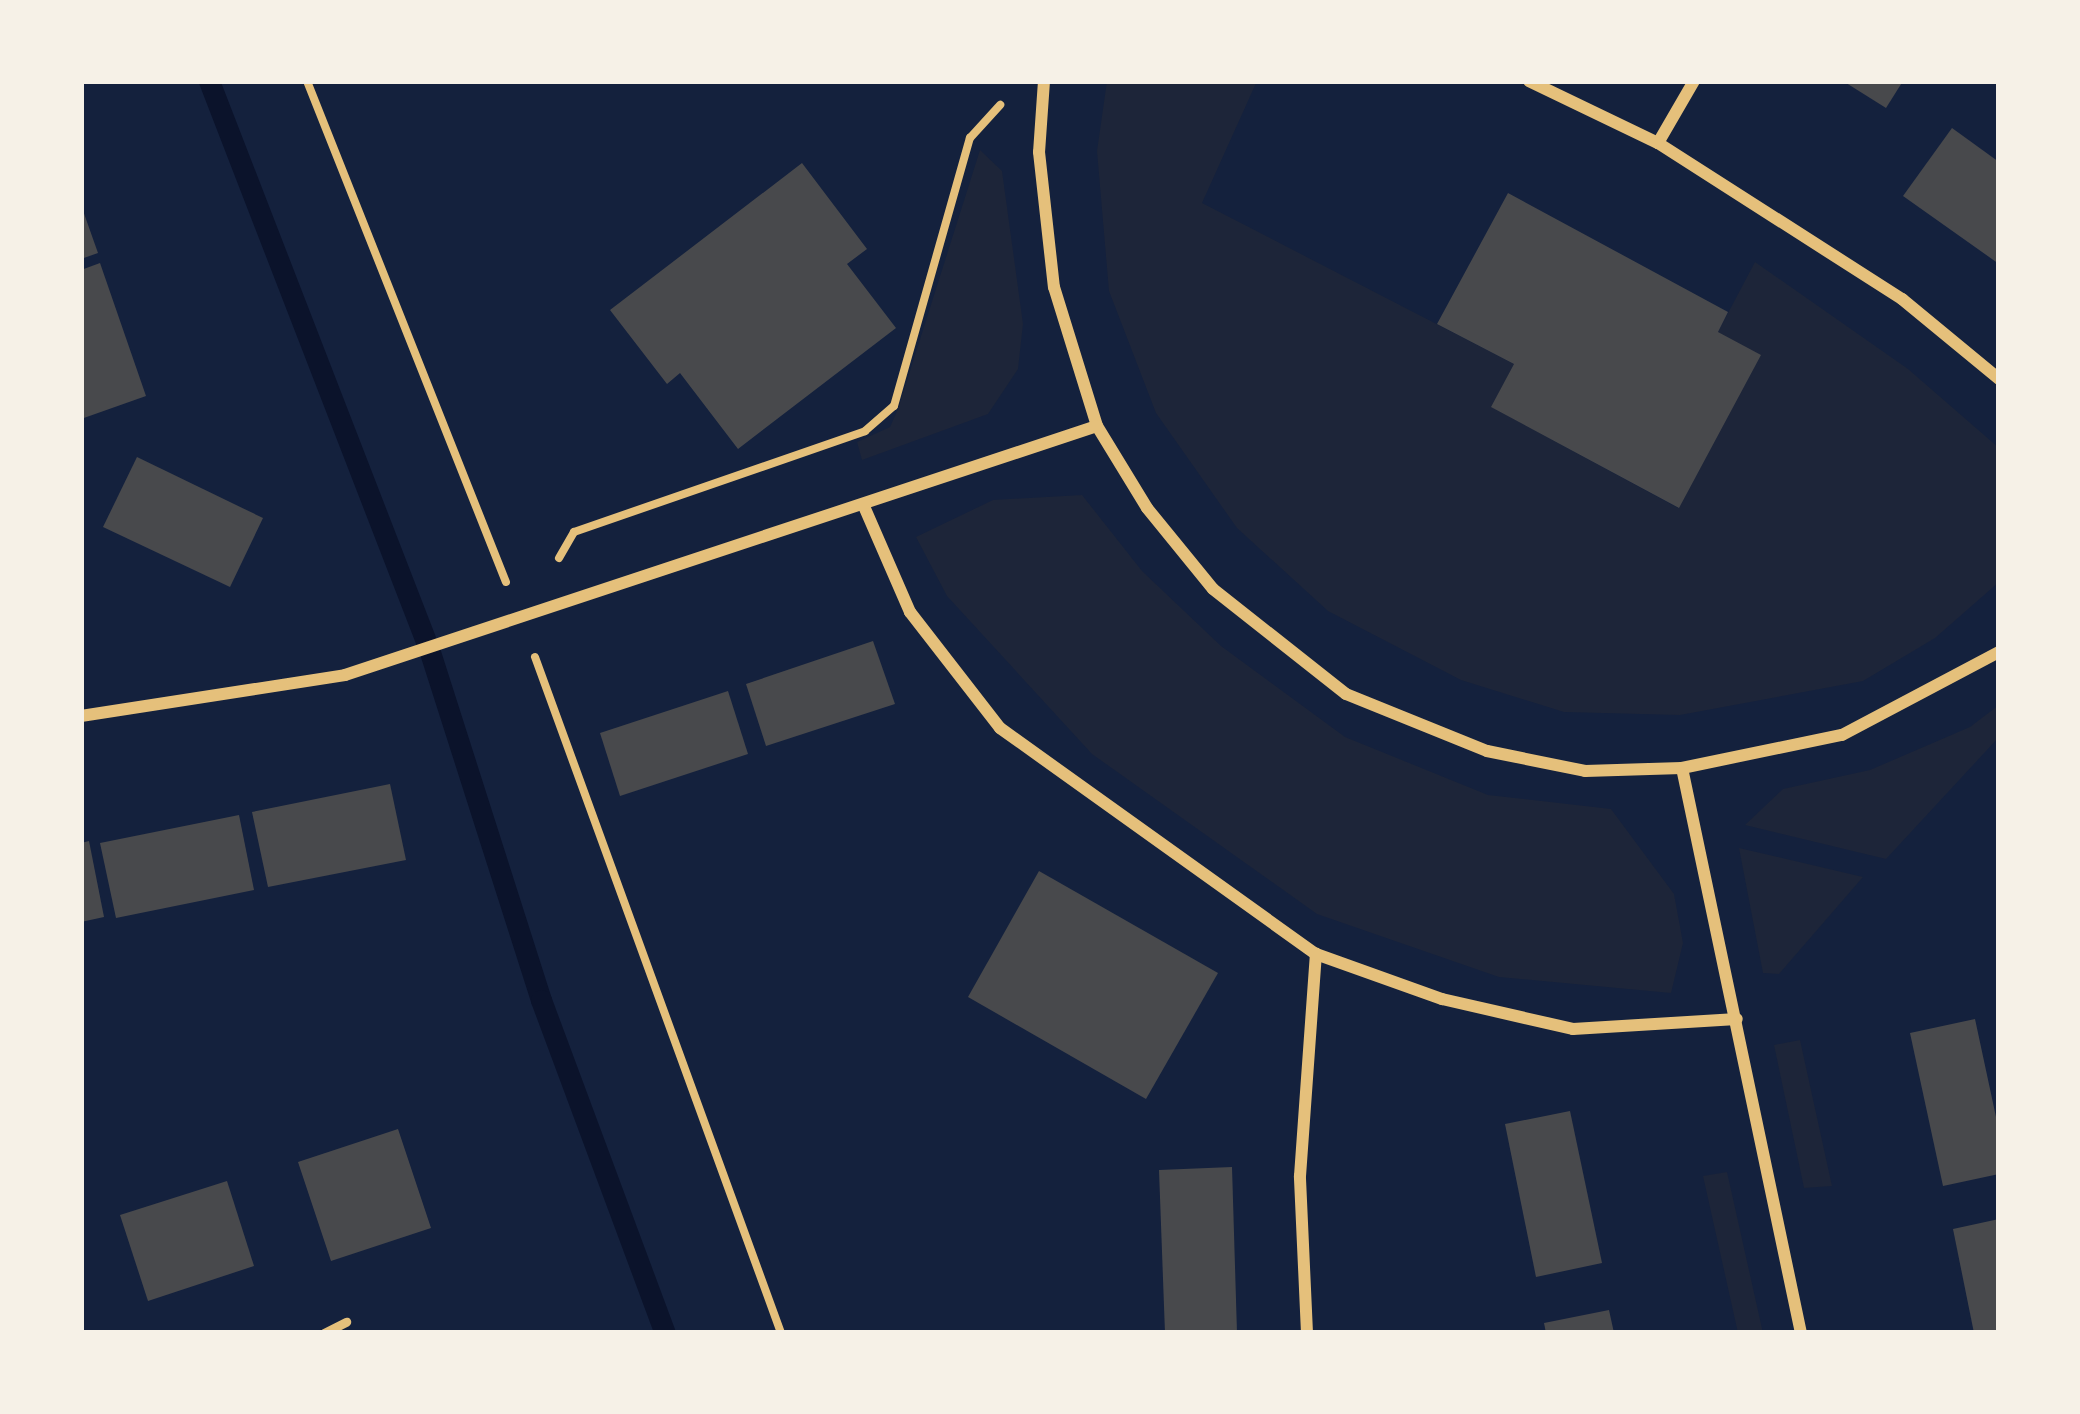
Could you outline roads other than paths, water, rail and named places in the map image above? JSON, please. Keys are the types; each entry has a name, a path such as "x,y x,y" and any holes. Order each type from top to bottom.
{"street":[{"path":"1044,81 1039,152 1054,287 1097,425 1147,508 1213,590 1346,694 1487,751 1585,771 1682,768 1842,735 1999,652"},
{"path":"1529,81 1658,143 1902,299 1999,379"},
{"path":"1658,143 1694,81"},
{"path":"81,716 345,675 521,621 1097,425"},
{"path":"863,504 910,612 1000,728 1316,954 1442,999 1574,1029 1737,1019"},
{"path":"1682,768 1802,1333"},
{"path":"1307,1333 1300,1176 1316,954"}],"lane":[{"path":"324,1333 346,1322"}],"waterway":[{"path":"209,81 429,649 541,1000 665,1333"}]}
